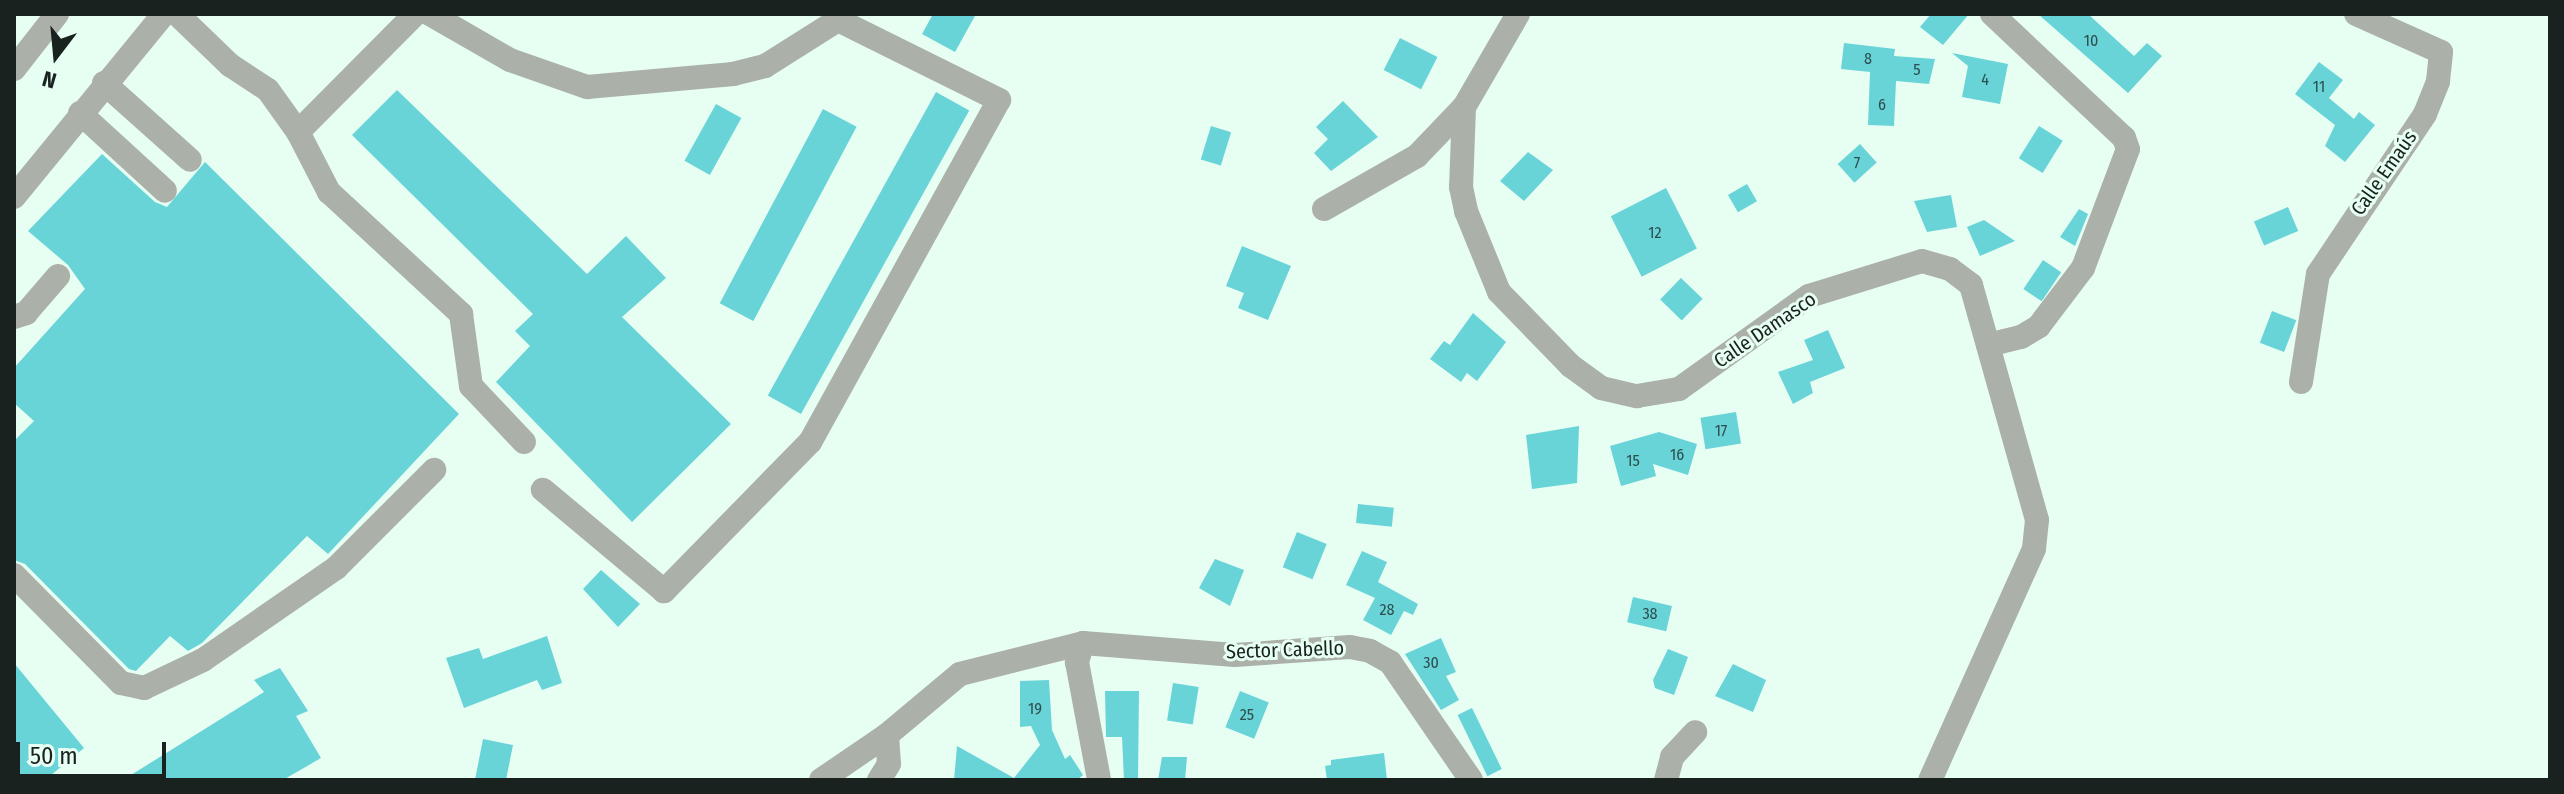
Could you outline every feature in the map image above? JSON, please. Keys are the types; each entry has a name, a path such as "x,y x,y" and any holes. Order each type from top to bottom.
{"street":[{"path":"14,69 57,14"},
{"path":"14,197 104,83 164,14"},
{"path":"177,14 230,65 268,90 298,132 329,192 461,314 471,386 524,442"},
{"path":"298,132 415,14"},
{"path":"430,14 510,60 587,87 733,74 765,66 838,20 999,100 810,442 664,591 543,490"},
{"name":"Calle Damasco","path":"1324,209 1417,156 1464,107 1518,14"},
{"path":"1988,345 2021,337 2039,326 2083,268 2128,149 2124,138 1992,14"},
{"name":"Calle Emaús","path":"2301,382 2318,274 2425,114 2438,81 2441,52 2356,14"},
{"path":"104,83 190,160"},
{"name":"Calle Damasco","path":"1464,107 1461,187 1466,211 1499,292 1571,366 1601,388 1637,396 1679,389 1809,296 1922,261 1950,269 1971,285 2031,487 2037,520 2034,549 1930,780"},
{"path":"80,113 165,191"},
{"path":"14,317 26,313 58,276"},
{"path":"14,575 121,683 144,688 203,660 336,568 434,470"},
{"path":"1083,643 1077,662 1099,780"},
{"name":"Sector Cabello","path":"821,780 887,735 960,674 1083,643 1235,655 1350,647 1370,651 1390,662 1471,780"},
{"path":"1666,780 1672,757 1695,732"},
{"path":"879,780 889,764 887,735"}],"building":[{"path":"933,14 976,14 955,52 922,34"},
{"path":"1931,14 1969,14 1943,45 1920,27"},
{"path":"2038,14 2088,14 2134,56 2147,43 2162,56 2128,93"},
{"path":"1400,38 1437,57 1421,89 1384,70"},
{"path":"1844,43 1895,49 1894,56 1935,59 1929,84 1896,81 1894,126 1868,125 1870,72 1841,69"},
{"path":"1952,53 2008,64 2000,104 1962,97 1968,66"},
{"path":"2319,62 2343,80 2329,98 2354,119 2359,112 2375,125 2345,162 2325,146 2335,125 2295,94"},
{"path":"397,90 587,274 626,236 666,278 622,317 731,424 632,522 496,382 530,346 515,331 533,314 352,135"},
{"path":"936,92 969,110 801,414 768,395"},
{"path":"1343,101 1378,137 1331,171 1314,153 1328,139 1316,127"},
{"path":"716,104 741,118 710,175 684,161"},
{"path":"823,109 857,127 753,321 720,303"},
{"path":"1211,126 1231,132 1221,166 1201,159"},
{"path":"2039,126 2063,141 2043,173 2019,158"},
{"path":"1860,144 1877,163 1854,183 1838,164"},
{"path":"1528,152 1553,170 1524,201 1500,181"},
{"path":"102,154 155,202 167,207 205,162 459,414 328,554 307,536 202,643 188,651 170,636 136,671 129,669 25,564 14,560 14,441 34,421 14,403 14,368 85,289 68,265 28,231"},
{"path":"1747,184 1757,201 1738,212 1728,195"},
{"path":"1666,188 1697,249 1642,277 1611,216"},
{"path":"1951,195 1957,227 1927,232 1914,201"},
{"path":"2288,207 2298,231 2264,245 2254,221"},
{"path":"2079,209 2088,214 2075,246 2060,237"},
{"path":"1984,220 2015,241 1980,256 1967,227"},
{"path":"1242,246 1291,266 1268,320 1238,308 1244,293 1226,286"},
{"path":"2043,260 2061,272 2042,301 2023,289"},
{"path":"1681,278 1703,299 1682,320 1660,300"},
{"path":"2272,311 2296,320 2284,352 2260,343"},
{"path":"1473,313 1506,342 1477,381 1467,373 1461,382 1430,359 1444,341 1450,345"},
{"path":"1828,330 1845,368 1810,382 1813,393 1793,404 1778,372 1813,360 1804,340"},
{"path":"1736,412 1741,444 1705,449 1700,418"},
{"path":"1579,426 1577,483 1532,489 1526,435"},
{"path":"1659,432 1697,444 1688,475 1653,464 1656,476 1621,486 1610,446"},
{"path":"1358,504 1394,508 1392,527 1356,523"},
{"path":"1297,532 1327,544 1312,579 1283,567"},
{"path":"1362,551 1387,562 1378,582 1418,604 1413,615 1404,611 1391,635 1363,620 1375,598 1346,585"},
{"path":"1215,559 1244,570 1230,606 1199,588"},
{"path":"601,570 640,604 618,627 583,589"},
{"path":"1633,597 1672,606 1666,631 1627,622"},
{"path":"547,636 562,683 542,690 537,680 464,708 446,658 479,648 483,659"},
{"path":"1441,638 1456,672 1446,676 1459,700 1441,710 1405,654"},
{"path":"1668,649 1688,657 1674,695 1655,688 1653,680"},
{"path":"14,663 84,748 45,780 14,780"},
{"path":"1733,664 1766,680 1753,712 1715,696"},
{"path":"280,668 308,711 296,716 321,758 283,780 123,780 264,692 254,680"},
{"path":"1049,680 1052,730 1065,759 1070,755 1083,775 1077,780 954,780 957,746 1014,778 1040,745 1031,726 1020,727 1020,681"},
{"path":"1173,683 1199,687 1193,725 1167,721"},
{"path":"1105,691 1139,691 1138,780 1124,780 1122,737 1106,737"},
{"path":"1240,691 1269,703 1254,739 1225,727"},
{"path":"1472,708 1502,769 1487,776 1458,715"},
{"path":"483,739 513,745 506,780 475,780"},
{"path":"1384,753 1387,780 1327,780 1325,766 1331,765 1331,760"},
{"path":"1162,757 1187,757 1185,780 1158,780"}]}
